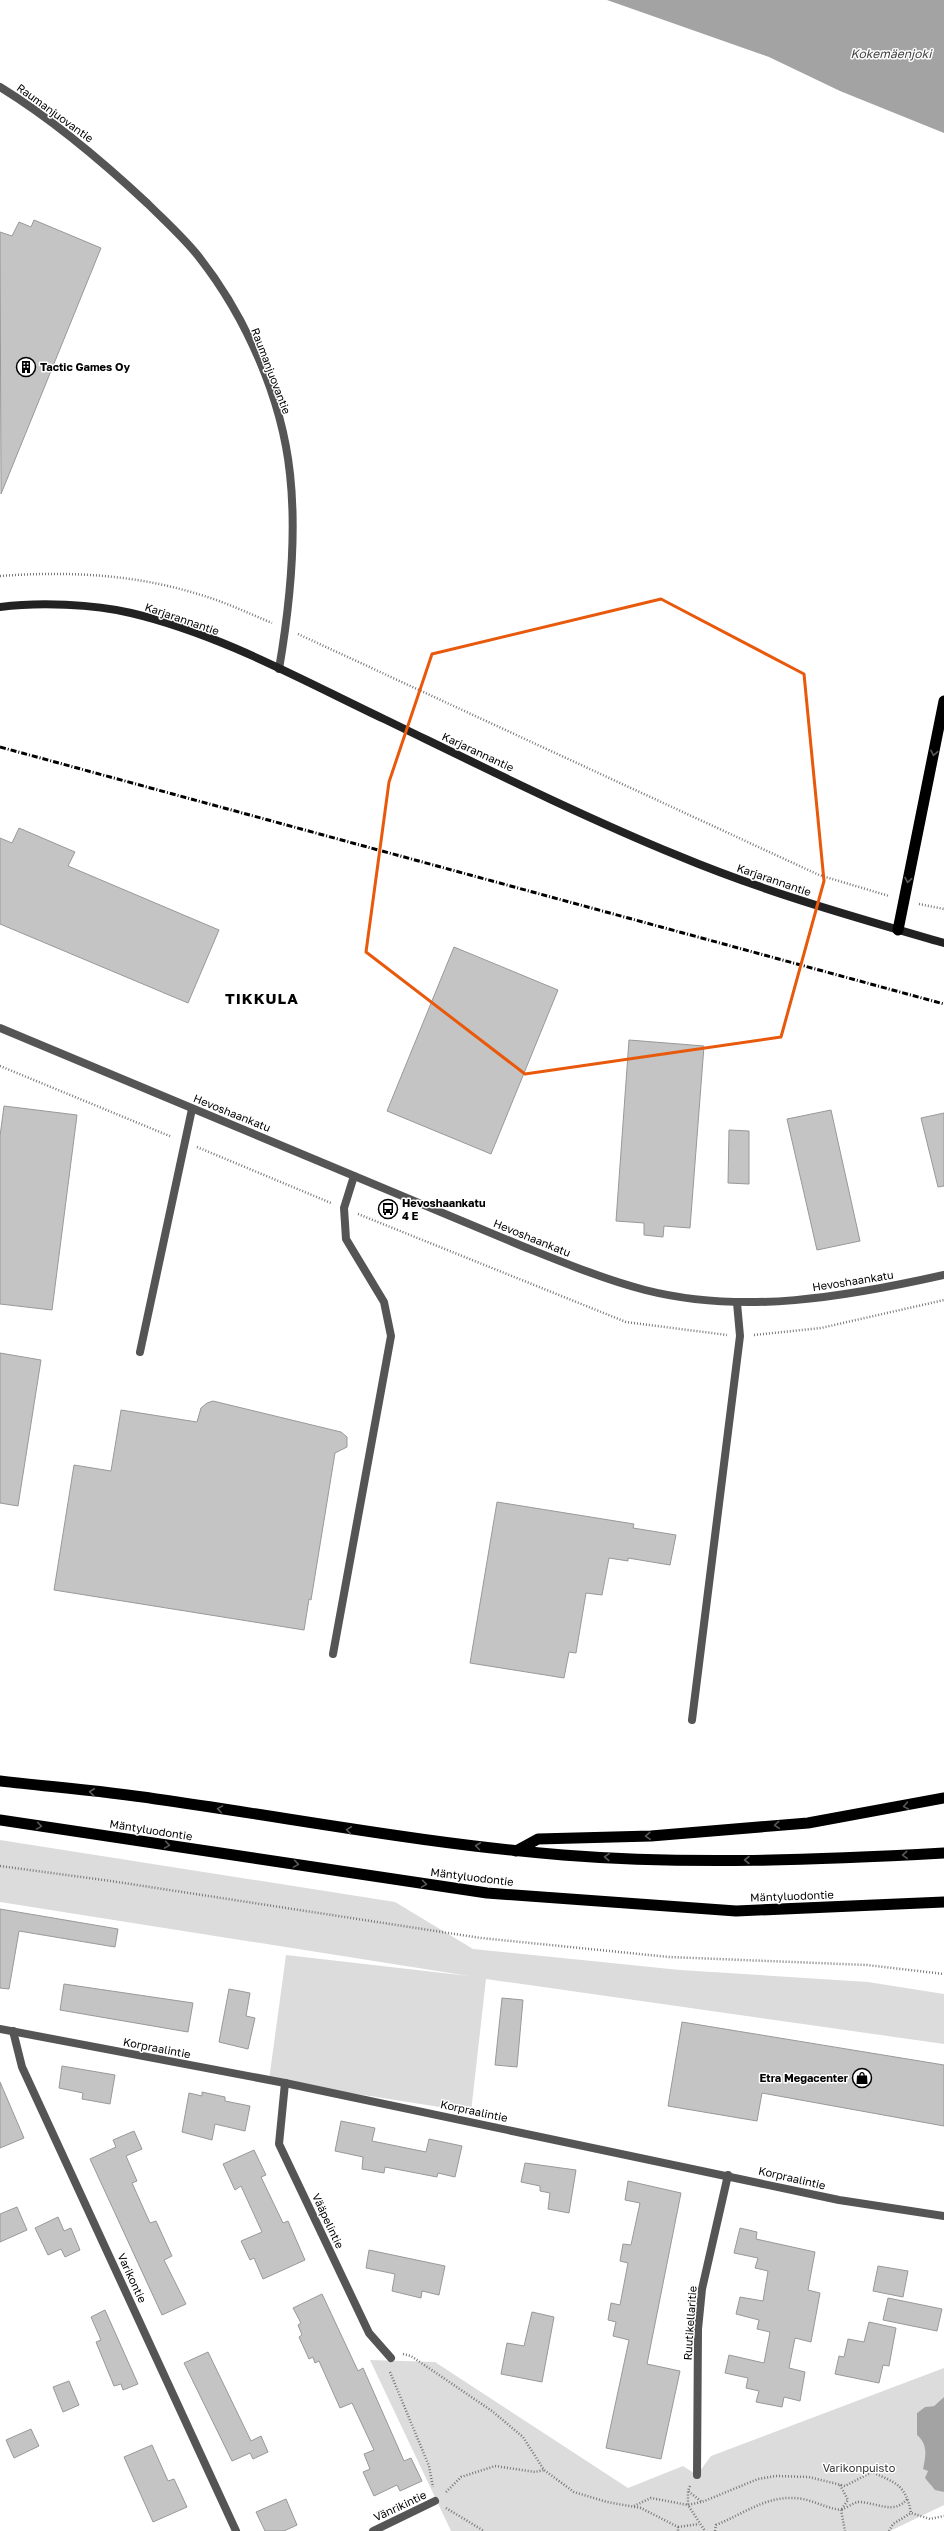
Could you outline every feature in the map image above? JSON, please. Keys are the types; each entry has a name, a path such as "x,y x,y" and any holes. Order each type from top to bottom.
{"highway":[{"path":"898,930 944,701"},
{"path":"0,1782 155,1799 348,1830 516,1851 662,1860 821,1860 944,1852"},
{"path":"516,1851 538,1839 650,1836 808,1823 944,1798"},
{"name":"Mäntyluodontie","path":"0,1820 487,1893 736,1911 944,1902"}],"main road":[{"name":"Karjarannantie","path":"0,607 30,603 129,612 184,629 279,669 498,774 678,856 780,895 944,943"}],"street":[{"name":"Raumanjuovantie","path":"0,87 75,139 160,216 198,256 226,297 251,344 272,398 290,474 291,568 286,628 279,669"},
{"name":"Hevoshaankatu","path":"0,1028 522,1246 600,1276 646,1290 694,1299 737,1303 827,1297 944,1275"},
{"path":"140,1352 192,1109"},
{"path":"333,1654 391,1336 384,1302 346,1239 344,1208 354,1176"},
{"path":"692,1720 740,1336 737,1303"},
{"name":"Korpraalintie","path":"0,2029 285,2083 728,2175 839,2200 944,2216"},
{"name":"Varikontie","path":"12,2031 22,2067 236,2531"},
{"name":"Vääpelintie","path":"285,2083 279,2144 369,2333 391,2358"},
{"name":"Ruutikellaritie","path":"697,2475 698,2329 702,2289 728,2175"},
{"name":"Vänrikintie","path":"373,2531 435,2502"}],"path":[{"path":"0,576 47,572 97,574 146,580 202,595 286,628 820,875 904,901 944,909"},
{"path":"0,1866 111,1881 481,1938 669,1957 867,1965 944,1974"},
{"path":"484,2531 435,2502 429,2466 387,2366 391,2358 400,2353 411,2356 492,2411 523,2438 544,2470 574,2492 607,2502 640,2508 678,2529 699,2524"},
{"path":"435,2502 461,2477 495,2466 535,2472 544,2470"},
{"path":"633,2506 651,2498 688,2505 702,2502 758,2479 776,2476 809,2477 845,2486 872,2472 898,2484 908,2498 911,2513"},
{"path":"697,2475 688,2491 688,2505 705,2531"},
{"path":"840,2484 848,2500 841,2510 845,2531"},
{"path":"688,2491 702,2502"},
{"path":"715,2531 716,2525 735,2518 757,2504 779,2498 804,2499 826,2508 841,2510 857,2502 891,2509 908,2498"},
{"path":"889,2531 893,2524 911,2513 930,2519 944,2516"}],"highlighted area":[{"path":"661,599 804,674 824,881 781,1037 525,1074 366,952 389,782 432,654"}],"green space":[{"path":"0,1840 395,1902 473,1949 680,1970 868,1982 944,1994 944,2044 486,1979 471,2112 269,2080 286,1955 469,1976 0,1902"},
{"name":"Varikonpuisto","path":"370,2360 435,2362 628,2488 683,2466 697,2475 711,2456 944,2368 944,2397 934,2406 925,2407 917,2413 917,2435 921,2439 926,2450 923,2468 928,2471 931,2486 944,2492 944,2505 890,2531 451,2531"}],"water":[{"name":"Kokemäenjoki","path":"607,0 944,0 944,133 840,91 769,57"},
{"path":"944,2397 944,2492 935,2490 925,2478 928,2471 923,2469 925,2446 917,2435 917,2413 925,2407 934,2406"}],"building":[{"name":"Tactic Games Oy","path":"34,220 101,248 1,494 0,232 12,236 19,222 31,227"},
{"path":"19,828 75,852 68,866 219,930 188,1003 0,924 0,838 12,843"},
{"path":"454,947 558,990 491,1154 387,1111"},
{"path":"629,1040 704,1046 690,1228 664,1226 663,1237 644,1235 644,1223 616,1221"},
{"path":"4,1106 77,1115 52,1310 0,1304 0,1136"},
{"path":"831,1110 860,1241 817,1250 787,1119"},
{"path":"944,1113 944,1186 938,1187 921,1118"},
{"path":"729,1130 749,1131 749,1184 728,1183"},
{"path":"0,1353 41,1360 18,1506 0,1503"},
{"path":"213,1401 341,1432 347,1437 347,1447 335,1453 311,1600 309,1599 304,1630 54,1590 74,1465 111,1471 121,1410 197,1422 201,1408 207,1403"},
{"path":"497,1502 634,1524 633,1528 676,1535 670,1565 628,1558 628,1561 609,1558 602,1595 586,1593 576,1653 569,1652 564,1678 470,1663"},
{"path":"0,1909 118,1929 115,1947 19,1931 9,1989 0,1988"},
{"path":"64,1984 193,2003 188,2032 60,2010"},
{"path":"229,1989 250,1993 246,2016 255,2018 248,2049 219,2042"},
{"path":"502,1998 523,2000 517,2067 495,2065"},
{"path":"682,2022 944,2065 944,2126 762,2093 757,2121 668,2106"},
{"path":"62,2066 115,2075 110,2104 82,2099 83,2093 59,2088"},
{"path":"0,2082 24,2138 0,2148"},
{"path":"202,2092 225,2097 225,2101 250,2106 245,2131 215,2124 212,2140 182,2132 189,2093 202,2096"},
{"path":"341,2121 375,2128 372,2141 426,2152 429,2139 462,2146 455,2177 438,2173 437,2177 385,2167 384,2173 362,2169 363,2157 335,2151"},
{"path":"134,2131 142,2149 126,2156 137,2181 132,2183 150,2223 156,2221 172,2256 164,2260 186,2304 162,2315 90,2159 116,2147 113,2140"},
{"path":"254,2150 266,2175 261,2177 283,2223 288,2221 305,2260 263,2279 254,2258 250,2260 241,2241 262,2232 241,2186 235,2190 223,2164"},
{"path":"525,2163 576,2170 569,2213 548,2209 550,2193 540,2191 540,2186 521,2182"},
{"path":"628,2181 681,2193 647,2364 680,2371 661,2459 606,2448 629,2340 613,2336 616,2322 608,2320 611,2303 620,2305 628,2263 620,2261 623,2244 631,2245 640,2203 625,2200"},
{"path":"17,2207 27,2230 0,2242 0,2214"},
{"path":"58,2217 64,2231 71,2228 80,2250 65,2257 61,2249 48,2255 35,2228"},
{"path":"740,2228 757,2232 756,2239 815,2252 808,2290 820,2293 811,2342 795,2338 789,2368 805,2372 800,2401 784,2397 782,2407 756,2402 759,2391 746,2388 748,2378 725,2373 729,2355 764,2363 770,2332 757,2329 759,2320 736,2314 740,2297 763,2301 768,2271 755,2268 758,2258 734,2253"},
{"path":"369,2250 445,2266 439,2295 422,2291 421,2298 392,2291 395,2274 366,2268"},
{"path":"878,2266 908,2271 903,2297 873,2291"},
{"path":"322,2294 358,2371 363,2368 404,2461 411,2458 422,2481 400,2491 397,2485 374,2496 363,2472 370,2469 364,2454 374,2450 352,2403 340,2408 319,2361 315,2363 313,2357 309,2359 299,2337 302,2335 298,2325 301,2323 293,2308"},
{"path":"888,2298 942,2309 937,2331 883,2320"},
{"path":"105,2310 138,2384 123,2390 121,2384 114,2386 96,2342 101,2340 91,2317"},
{"path":"532,2312 554,2317 542,2382 501,2374 507,2343 524,2346"},
{"path":"869,2322 896,2328 889,2366 883,2365 879,2383 835,2374 839,2356 844,2357 848,2339 864,2342"},
{"path":"208,2352 251,2441 261,2436 268,2452 253,2459 250,2453 232,2461 184,2363"},
{"path":"69,2381 79,2405 63,2412 53,2387"},
{"path":"31,2429 39,2446 14,2458 6,2440"},
{"path":"152,2445 168,2481 174,2479 187,2507 153,2522 124,2457"},
{"path":"286,2499 297,2525 284,2531 265,2531 256,2512"}],"railway":[{"path":"0,747 944,1004"}],"place":[{"name":"Tactic Games Oy","path":"26,367"},
{"name":"Hevoshaankatu 4 E","path":"388,1209"},
{"name":"Etra Megacenter","path":"862,2078"}],"district":[{"name":"TIKKULA","path":"262,999"}]}
